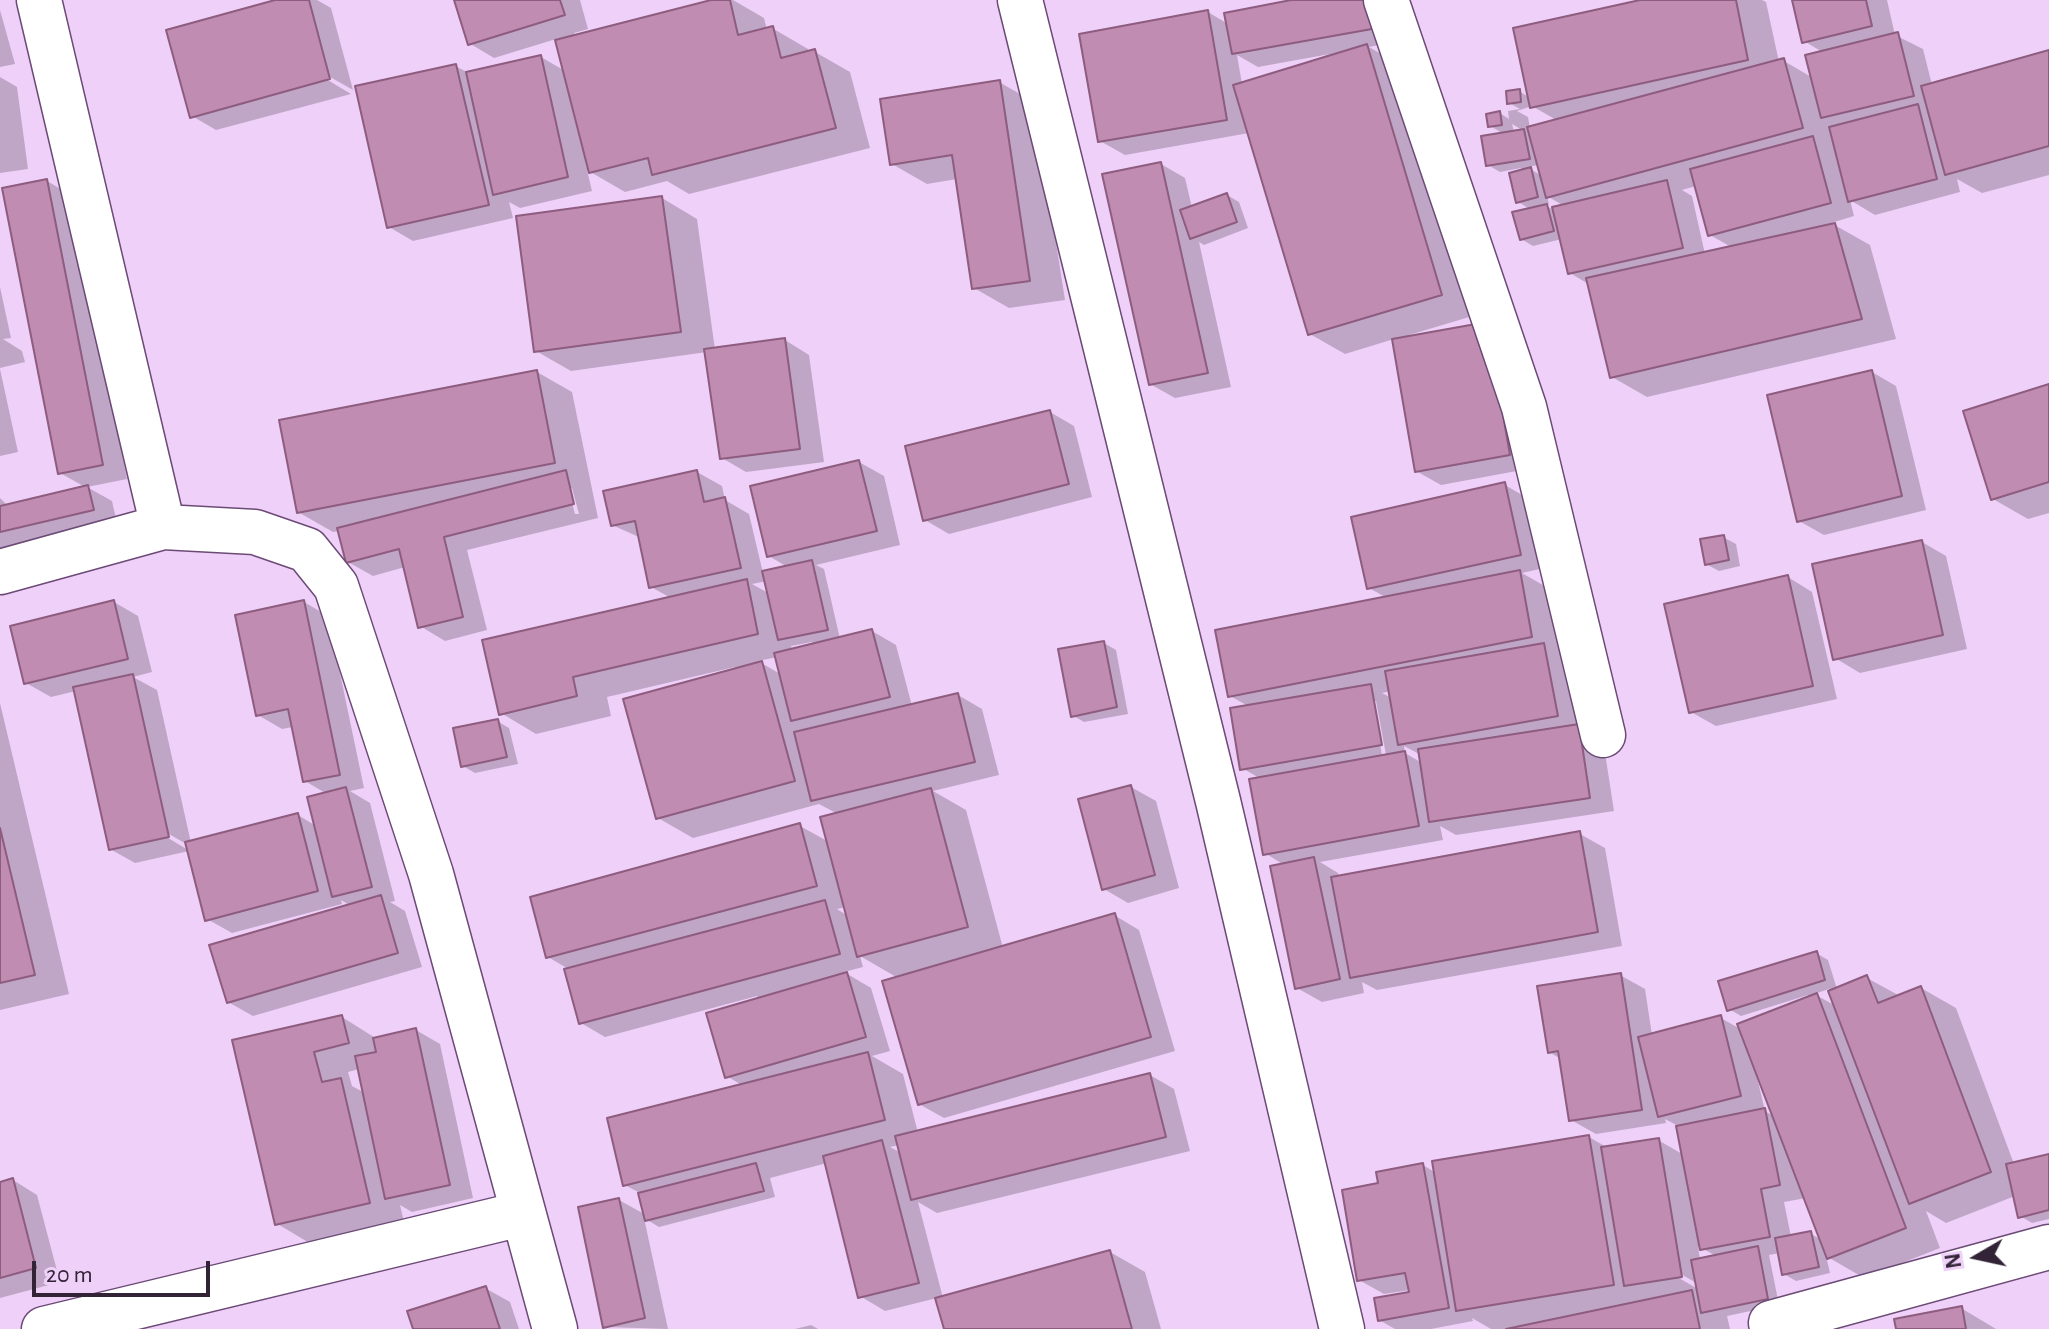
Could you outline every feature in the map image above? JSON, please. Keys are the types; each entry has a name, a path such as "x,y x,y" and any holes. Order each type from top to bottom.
{"street":[{"path":"39,0 163,527"},
{"path":"1020,0 1218,801 1342,1329"},
{"path":"1386,0 1524,407 1603,735"},
{"path":"0,572 163,527 255,532 307,550 336,586 431,874 521,1214 555,1329"},
{"path":"44,1329 521,1214"},
{"path":"1771,1323 2049,1247"}],"building":[{"path":"275,0 309,0 330,79 190,118 166,30"},
{"path":"454,0 560,0 565,15 468,45"},
{"path":"711,0 730,0 738,35 773,26 781,58 815,49 836,128 652,175 648,158 589,173 555,40"},
{"path":"1291,0 1367,0 1372,29 1232,54 1224,13"},
{"path":"1640,0 1736,0 1748,60 1530,108 1513,28"},
{"path":"1792,0 1866,0 1872,26 1802,43"},
{"path":"1208,10 1227,120 1098,142 1079,34"},
{"path":"1898,32 1914,96 1821,118 1805,55"},
{"path":"1367,44 1442,295 1308,335 1233,85"},
{"path":"2049,50 2049,146 1945,175 1921,86"},
{"path":"541,55 568,177 493,195 466,72"},
{"path":"1784,58 1803,128 1546,198 1527,127"},
{"path":"456,64 489,205 387,228 355,86"},
{"path":"1000,80 1030,281 972,289 952,155 890,165 880,99"},
{"path":"1520,89 1521,102 1507,104 1506,91"},
{"path":"1918,104 1937,179 1848,202 1829,127"},
{"path":"1500,111 1502,125 1488,127 1486,114"},
{"path":"1524,129 1530,159 1486,166 1481,136"},
{"path":"1813,136 1831,203 1708,236 1690,169"},
{"path":"1161,162 1208,373 1149,385 1102,174"},
{"path":"1531,167 1538,197 1516,203 1509,173"},
{"path":"47,179 103,465 58,474 2,188"},
{"path":"1667,180 1683,248 1568,274 1552,207"},
{"path":"1227,193 1237,222 1190,239 1180,210"},
{"path":"662,196 681,332 534,352 516,216"},
{"path":"1547,204 1554,231 1520,240 1512,212"},
{"path":"1835,223 1862,319 1610,378 1586,278"},
{"path":"1487,322 1510,455 1415,472 1392,339"},
{"path":"785,338 800,449 720,459 704,349"},
{"path":"537,370 555,463 297,513 279,420"},
{"path":"1872,370 1902,496 1797,522 1767,395"},
{"path":"2049,384 2049,482 1991,500 1963,411"},
{"path":"1050,410 1069,484 923,521 905,446"},
{"path":"859,460 877,531 767,557 750,486"},
{"path":"566,470 574,504 444,537 463,617 418,628 399,549 346,563 337,528"},
{"path":"697,470 704,502 725,497 741,568 649,588 635,521 611,526 603,491"},
{"path":"1505,482 1521,555 1367,589 1351,517"},
{"path":"88,485 94,510 0,532 0,506"},
{"path":"1724,535 1729,560 1705,565 1700,539"},
{"path":"1922,540 1943,635 1833,660 1812,564"},
{"path":"812,560 828,630 778,640 762,571"},
{"path":"1520,570 1532,637 1228,697 1215,630"},
{"path":"1788,575 1813,686 1689,713 1664,604"},
{"path":"747,579 758,634 573,677 577,696 499,715 482,640"},
{"path":"114,600 128,659 24,684 10,626"},
{"path":"304,600 340,775 303,782 288,709 256,716 235,615"},
{"path":"872,629 890,697 791,721 774,653"},
{"path":"1104,641 1117,707 1071,717 1058,649"},
{"path":"1544,643 1558,716 1398,745 1385,671"},
{"path":"762,661 795,781 656,819 623,699"},
{"path":"133,674 169,837 109,850 73,687"},
{"path":"1371,684 1382,745 1240,770 1230,708"},
{"path":"958,693 975,762 811,801 794,732"},
{"path":"498,719 507,757 461,767 453,728"},
{"path":"1579,724 1590,798 1429,822 1418,749"},
{"path":"1405,751 1419,826 1263,855 1249,779"},
{"path":"1131,785 1155,875 1102,890 1078,799"},
{"path":"346,787 372,887 332,897 307,797"},
{"path":"931,788 968,927 857,957 820,817"},
{"path":"298,813 318,891 205,921 185,842"},
{"path":"800,823 817,886 546,958 530,897"},
{"path":"0,828 35,975 0,983"},
{"path":"1580,831 1598,932 1350,978 1331,877"},
{"path":"1314,857 1340,979 1295,989 1270,866"},
{"path":"381,895 398,953 227,1003 209,945"},
{"path":"825,900 840,954 579,1024 564,969"},
{"path":"1115,913 1151,1037 918,1105 882,981"},
{"path":"1817,951 1825,980 1727,1011 1718,981"},
{"path":"847,972 866,1037 725,1078 706,1013"},
{"path":"1621,973 1642,1110 1569,1121 1558,1051 1548,1053 1537,986"},
{"path":"1867,975 1878,1003 1921,986 1991,1172 1909,1204 1828,991"},
{"path":"1817,993 1906,1228 1827,1259 1737,1024"},
{"path":"342,1015 349,1043 314,1052 322,1082 341,1078 370,1203 275,1225 232,1040"},
{"path":"1721,1015 1741,1096 1658,1117 1638,1037"},
{"path":"416,1028 450,1185 385,1199 355,1056 376,1052 373,1038"},
{"path":"868,1052 885,1120 623,1186 607,1118"},
{"path":"1150,1073 1166,1137 911,1200 895,1136"},
{"path":"1765,1108 1780,1185 1761,1189 1770,1237 1700,1250 1676,1126"},
{"path":"1589,1135 1614,1285 1456,1311 1432,1161"},
{"path":"1659,1138 1682,1277 1624,1286 1601,1147"},
{"path":"882,1140 919,1283 858,1298 823,1156"},
{"path":"2049,1154 2049,1210 2018,1218 2006,1164"},
{"path":"756,1163 764,1191 645,1221 638,1193"},
{"path":"1423,1163 1449,1308 1378,1321 1374,1298 1409,1292 1405,1273 1357,1281 1342,1190 1378,1183 1376,1172"},
{"path":"13,1178 36,1268 0,1278 0,1182"},
{"path":"619,1198 645,1318 603,1328 578,1207"},
{"path":"1811,1231 1819,1267 1782,1275 1775,1238"},
{"path":"1758,1246 1768,1299 1701,1313 1691,1260"},
{"path":"1110,1250 1132,1329 944,1329 935,1298"},
{"path":"486,1286 500,1329 413,1329 407,1311"},
{"path":"1692,1290 1700,1329 1506,1329"},
{"path":"1962,1306 1966,1329 1896,1329 1894,1319"}]}
